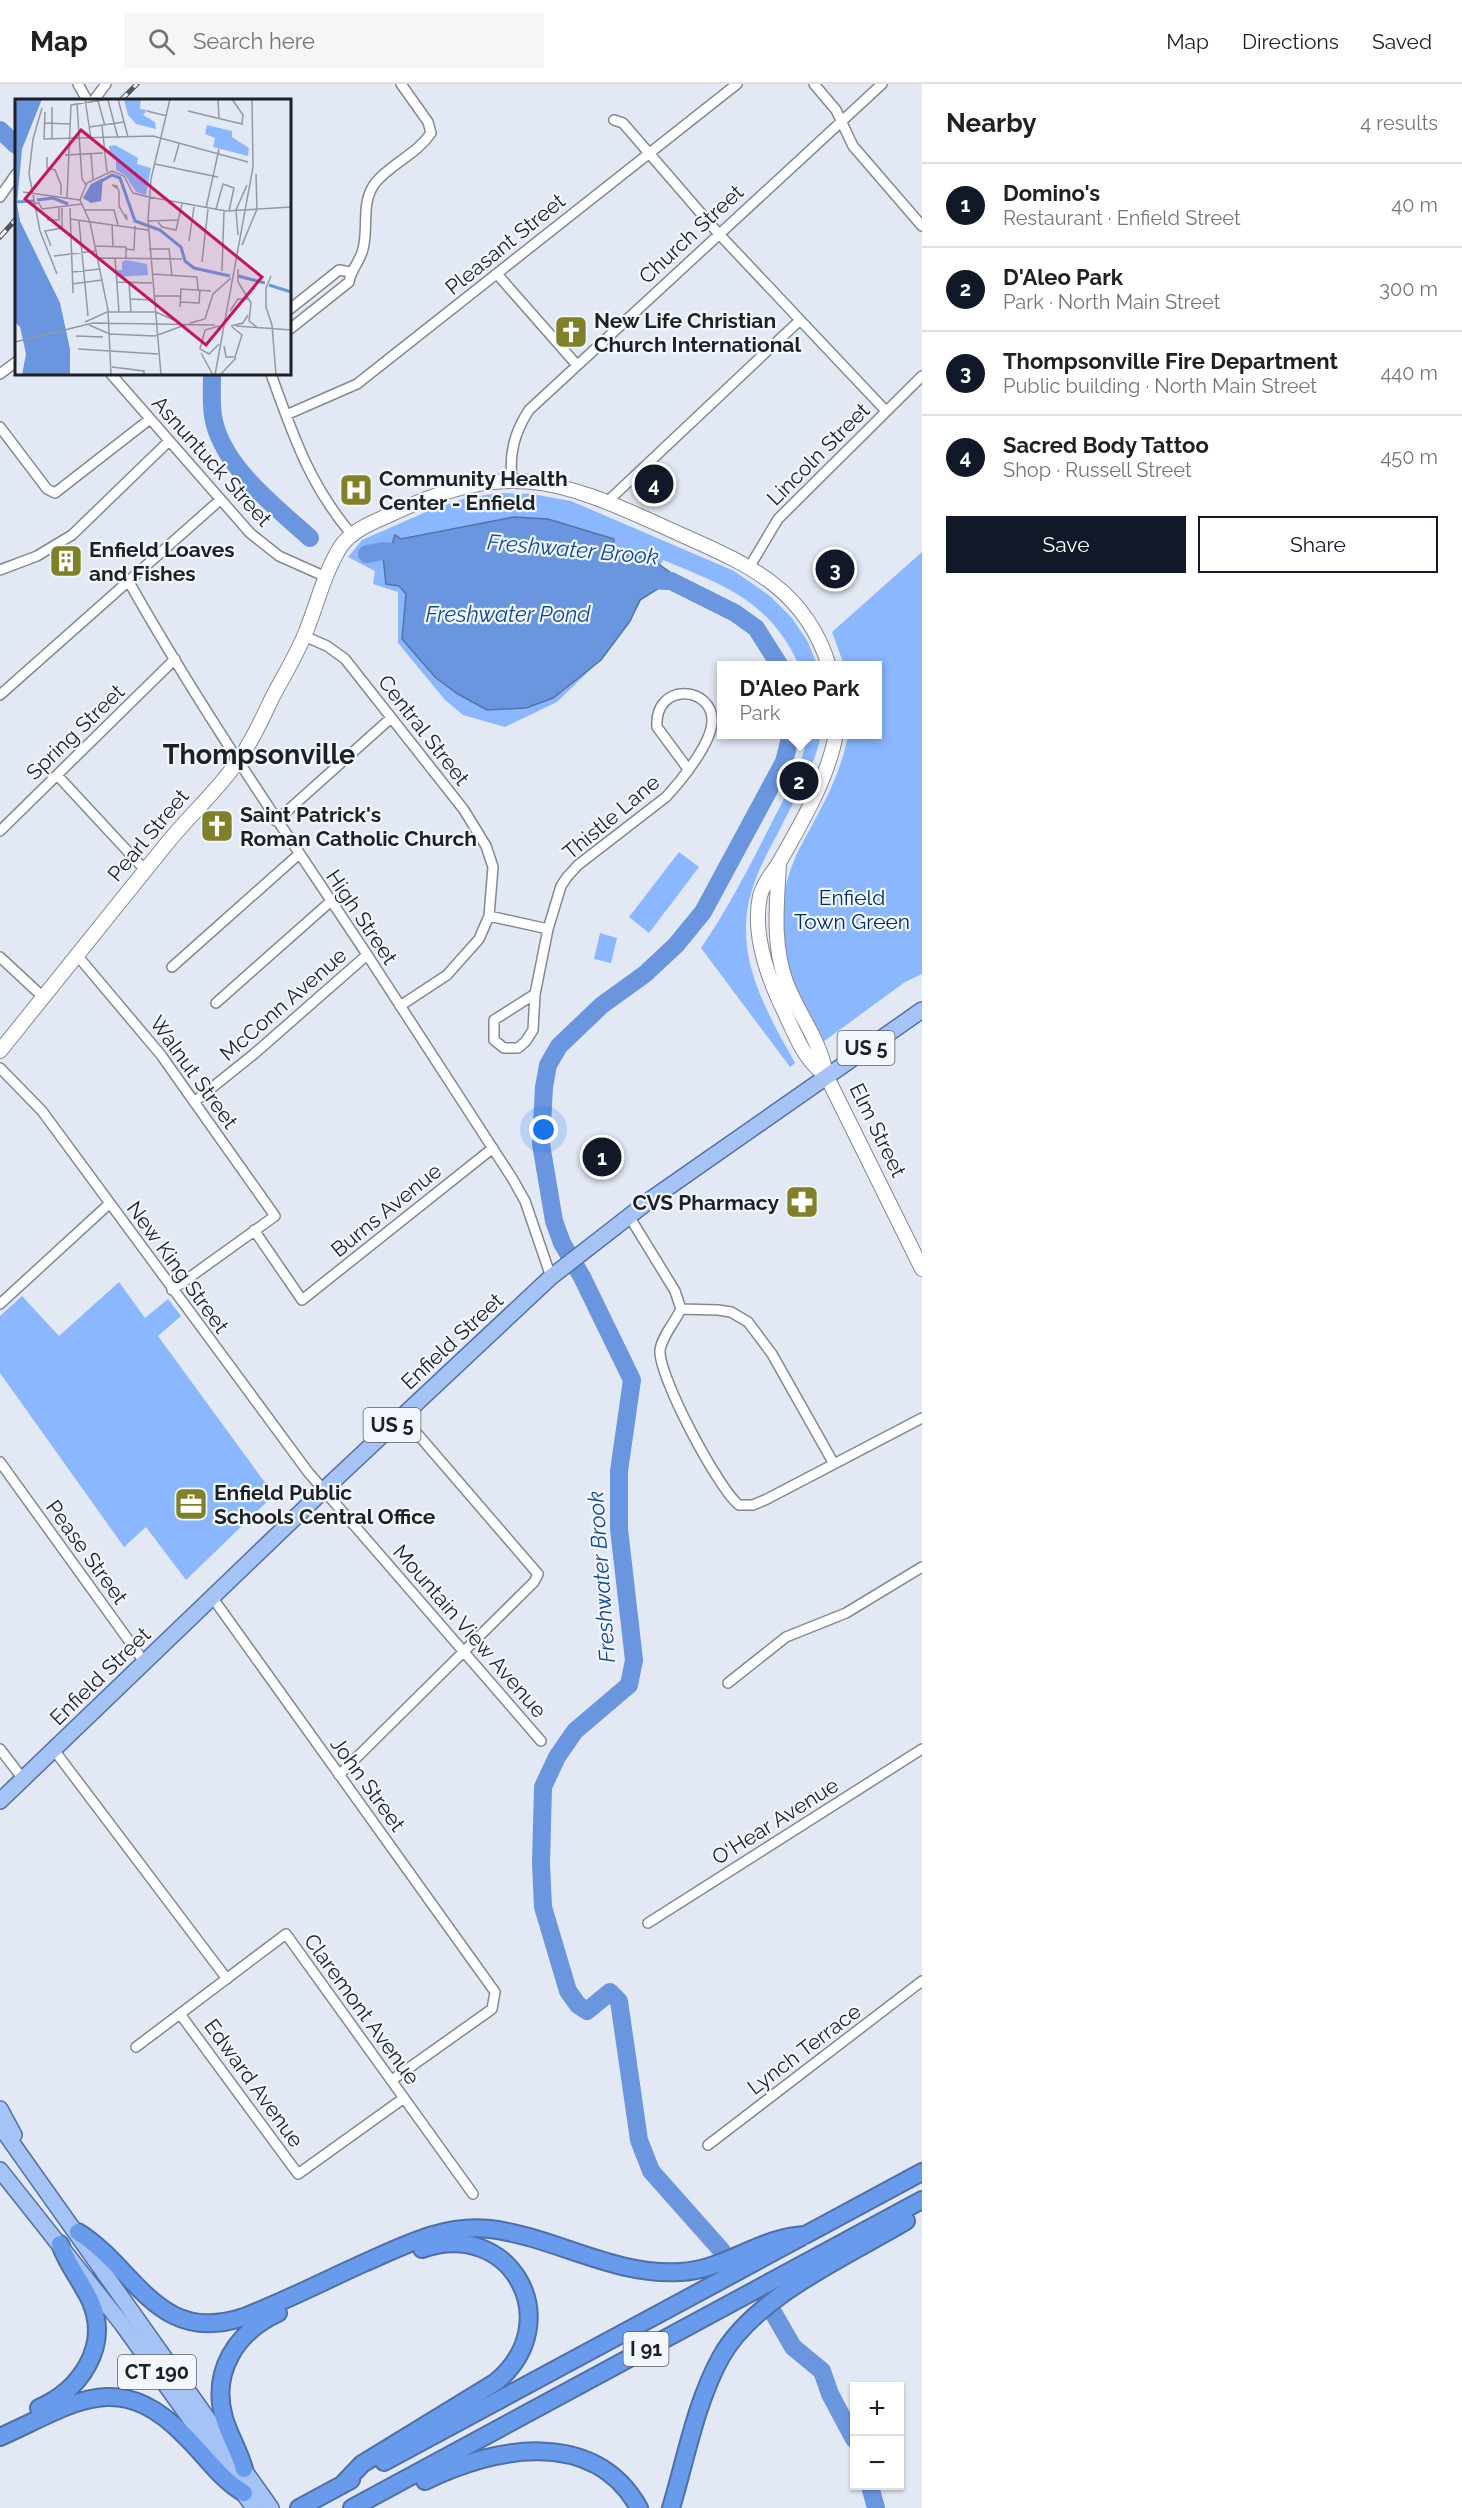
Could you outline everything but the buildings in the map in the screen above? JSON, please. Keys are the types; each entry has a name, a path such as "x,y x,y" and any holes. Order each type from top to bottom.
{"highway":[{"name":"I 91","path":"299,2508 922,2172"},
{"name":"I 91","path":"352,2508 922,2200"},
{"path":"671,2508 710,2380 726,2347 742,2328 774,2300 922,2209"},
{"path":"78,2232 93,2243 158,2306 182,2319 204,2324 223,2323 244,2317 415,2241 456,2229 502,2231 623,2267 659,2272 700,2270 733,2259 776,2240 805,2235"},
{"path":"244,2469 224,2418 220,2390 228,2358 249,2330 269,2318 433,2246 464,2243 490,2252 514,2274 527,2302 529,2325 519,2357 496,2382 362,2463 342,2485"},
{"path":"0,2425 65,2393 84,2373 94,2350 97,2330 93,2308 69,2268 60,2244"},
{"path":"0,2436 81,2401 107,2396 125,2397 145,2404 163,2415 225,2479 256,2501"},
{"path":"370,2498 399,2493 482,2457 530,2450 564,2454 598,2467 622,2485 639,2508"}],"main road":[{"name":"Enfield Street","path":"0,1801 212,1596 551,1277 629,1216 826,1075 922,1010"},
{"path":"0,2109 23,2157"},
{"name":"CT 190","path":"0,2126 78,2232 244,2469 256,2501"},
{"name":"CT 190","path":"0,2170 60,2244 256,2501"},
{"path":"0,2182 26,2201"}],"street":[{"path":"78,84 86,99"},
{"path":"95,99 106,84"},
{"path":"291,328 350,282 350,272 362,255 366,238 368,194 378,180 423,144 431,133 428,122 400,84"},
{"name":"Pleasant Street","path":"286,415 357,384 737,84"},
{"path":"814,84 836,110 853,146 920,220"},
{"name":"Church Street","path":"512,481 510,458 523,418 576,364 882,84"},
{"path":"614,120 623,123 718,233 886,411"},
{"path":"0,197 13,187"},
{"path":"291,308 339,270 350,272"},
{"path":"497,274 576,364"},
{"path":"608,501 799,321"},
{"path":"0,374 15,363"},
{"name":"Asnuntuck Street","path":"112,375 250,533 267,548 294,564 326,578"},
{"path":"271,375 310,476 330,508 352,535 452,489 512,481 548,483 608,501 750,566 784,591 796,603 816,633 827,661"},
{"name":"Lincoln Street","path":"750,566 778,519 922,376"},
{"path":"0,427 47,489 55,493 150,419"},
{"path":"0,570 46,551 72,535 169,441"},
{"path":"0,694 220,500"},
{"name":"Pearl Street","path":"0,1051 76,954 239,760 304,636 339,550 352,535"},
{"name":"High Street","path":"129,582 276,821 367,955 525,1201 551,1277"},
{"name":"Central Street","path":"304,636 327,646 345,659 464,810 486,846 494,882 489,916 479,939 447,975 400,1006"},
{"name":"Spring Street","path":"0,831 175,659"},
{"name":"Thistle Lane","path":"535,994 494,1020 494,1040 500,1046 509,1049 518,1048 529,1037 535,1020 535,994 548,929 561,886 578,865 666,797 688,769 711,730 712,718 701,699 682,693 669,697 661,705 657,728 688,769"},
{"path":"276,821 391,718"},
{"name":"Elm Street","path":"835,739 824,773 779,863 775,917 777,947 786,981 820,1050 826,1075 922,1269"},
{"path":"57,775 146,871"},
{"path":"172,967 298,855"},
{"path":"216,1003 330,902"},
{"path":"489,916 548,929"},
{"name":"Walnut Street","path":"76,954 142,1031 275,1216 254,1230"},
{"name":"McConn Avenue","path":"195,1102 254,1054 367,955"},
{"path":"0,957 43,996"},
{"name":"New King Street","path":"0,1068 42,1111 172,1290 323,1491"},
{"name":"Burns Avenue","path":"254,1230 302,1300 493,1149"},
{"path":"0,1304 109,1204"},
{"path":"629,1216 675,1291 681,1309 660,1348 664,1375 679,1407 733,1501 739,1505 753,1504 922,1418"},
{"path":"172,1290 254,1230"},
{"path":"681,1309 731,1312 748,1322 772,1354 834,1464"},
{"path":"339,1775 463,1649 534,1582 538,1574 402,1416"},
{"name":"Pease Street","path":"1,1466 145,1663"},
{"name":"Mountain View Avenue","path":"323,1491 541,1741"},
{"path":"728,1683 786,1637 846,1612 922,1567"},
{"name":"John Street","path":"212,1596 495,1992 492,2008 392,2080"},
{"path":"0,1749 23,1779"},
{"name":"O'Hear Avenue","path":"648,1923 922,1749"},
{"path":"54,1750 227,1979 136,2047"},
{"name":"Claremont Avenue","path":"227,1979 286,1934 473,2194"},
{"name":"Lynch Terrace","path":"708,2145 922,1981"},
{"name":"Edward Avenue","path":"180,2014 298,2174 404,2098"}],"green space":[{"name":"Freshwater Pond","path":"500,493 532,494 571,501 734,571 770,596 792,618 808,642 815,661 797,661 774,625 743,598 725,587 663,560 628,625 591,669 557,702 505,727 463,715 445,700 398,643 398,592 373,584 375,571 348,557 362,540 426,512 466,498"},
{"name":"Enfield Town Green","path":"922,552 922,974 905,982 823,1042 792,985 786,967 780,930 784,892 796,857 836,776 847,739 882,739 882,661 843,661 832,632"},
{"path":"806,739 820,739 811,768 759,872 747,913 746,936 755,980 773,1022 795,1063 790,1067 701,948 738,887 788,791"},
{"path":"679,852 699,867 649,933 629,917"},
{"path":"600,933 617,938 611,963 594,959"},
{"path":"119,1282 145,1318 168,1299 181,1316 158,1336 274,1495 186,1580 146,1527 124,1547 0,1373 0,1316 22,1296 59,1336"}],"water":[{"name":"Freshwater Pond","path":"514,517 548,519 614,539 613,546 619,552 630,556 650,558 674,575 668,589 659,588 640,600 630,621 601,660 553,698 526,708 487,710 458,694 436,678 402,639 406,594 399,586 386,584 382,547 391,547 395,535 401,539"}],"waterway":[{"name":"Freshwater Brook","path":"0,130 15,144"},
{"name":"Freshwater Brook","path":"212,375 213,416 218,434 227,452 251,484 310,538"},
{"name":"Freshwater Brook","path":"367,554 383,551 406,554"},
{"name":"Freshwater Brook","path":"648,580 671,581 735,613 756,628 777,661"},
{"name":"Freshwater Brook","path":"722,2251 651,2171 639,2140 619,2001 610,1992 587,2011 578,2005 568,1991 543,1907 541,1864 543,1787 557,1757 575,1731 629,1685 634,1660 619,1529 619,1471 632,1380 582,1277 562,1243 554,1221 541,1144 544,1087 548,1065 559,1046 602,1005 645,974 676,945 703,912 784,762 790,739"},
{"name":"Freshwater Brook","path":"774,2314 793,2347 822,2371 830,2394 852,2436"},
{"name":"Freshwater Brook","path":"871,2490 876,2508"}],"railway":[{"path":"122,99 137,84"},
{"path":"0,237 15,220"}],"place":[{"name":"New Life Christian Church International","path":"571,332"},
{"name":"Sacred Body Tattoo","path":"654,484"},
{"name":"Community Health Center - Enfield","path":"356,490"},
{"name":"Enfield Loaves and Fishes","path":"66,561"},
{"name":"Thompsonville Fire Department","path":"835,569"},
{"name":"D'Aleo Park","path":"799,781"},
{"name":"Saint Patrick's Roman Catholic Church","path":"217,826"},
{"name":"Domino's","path":"602,1157"},
{"name":"CVS Pharmacy","path":"802,1202"},
{"name":"Enfield Public Schools Central Office","path":"191,1504"}],"district":[{"name":"Thompsonville","path":"259,754"}]}
